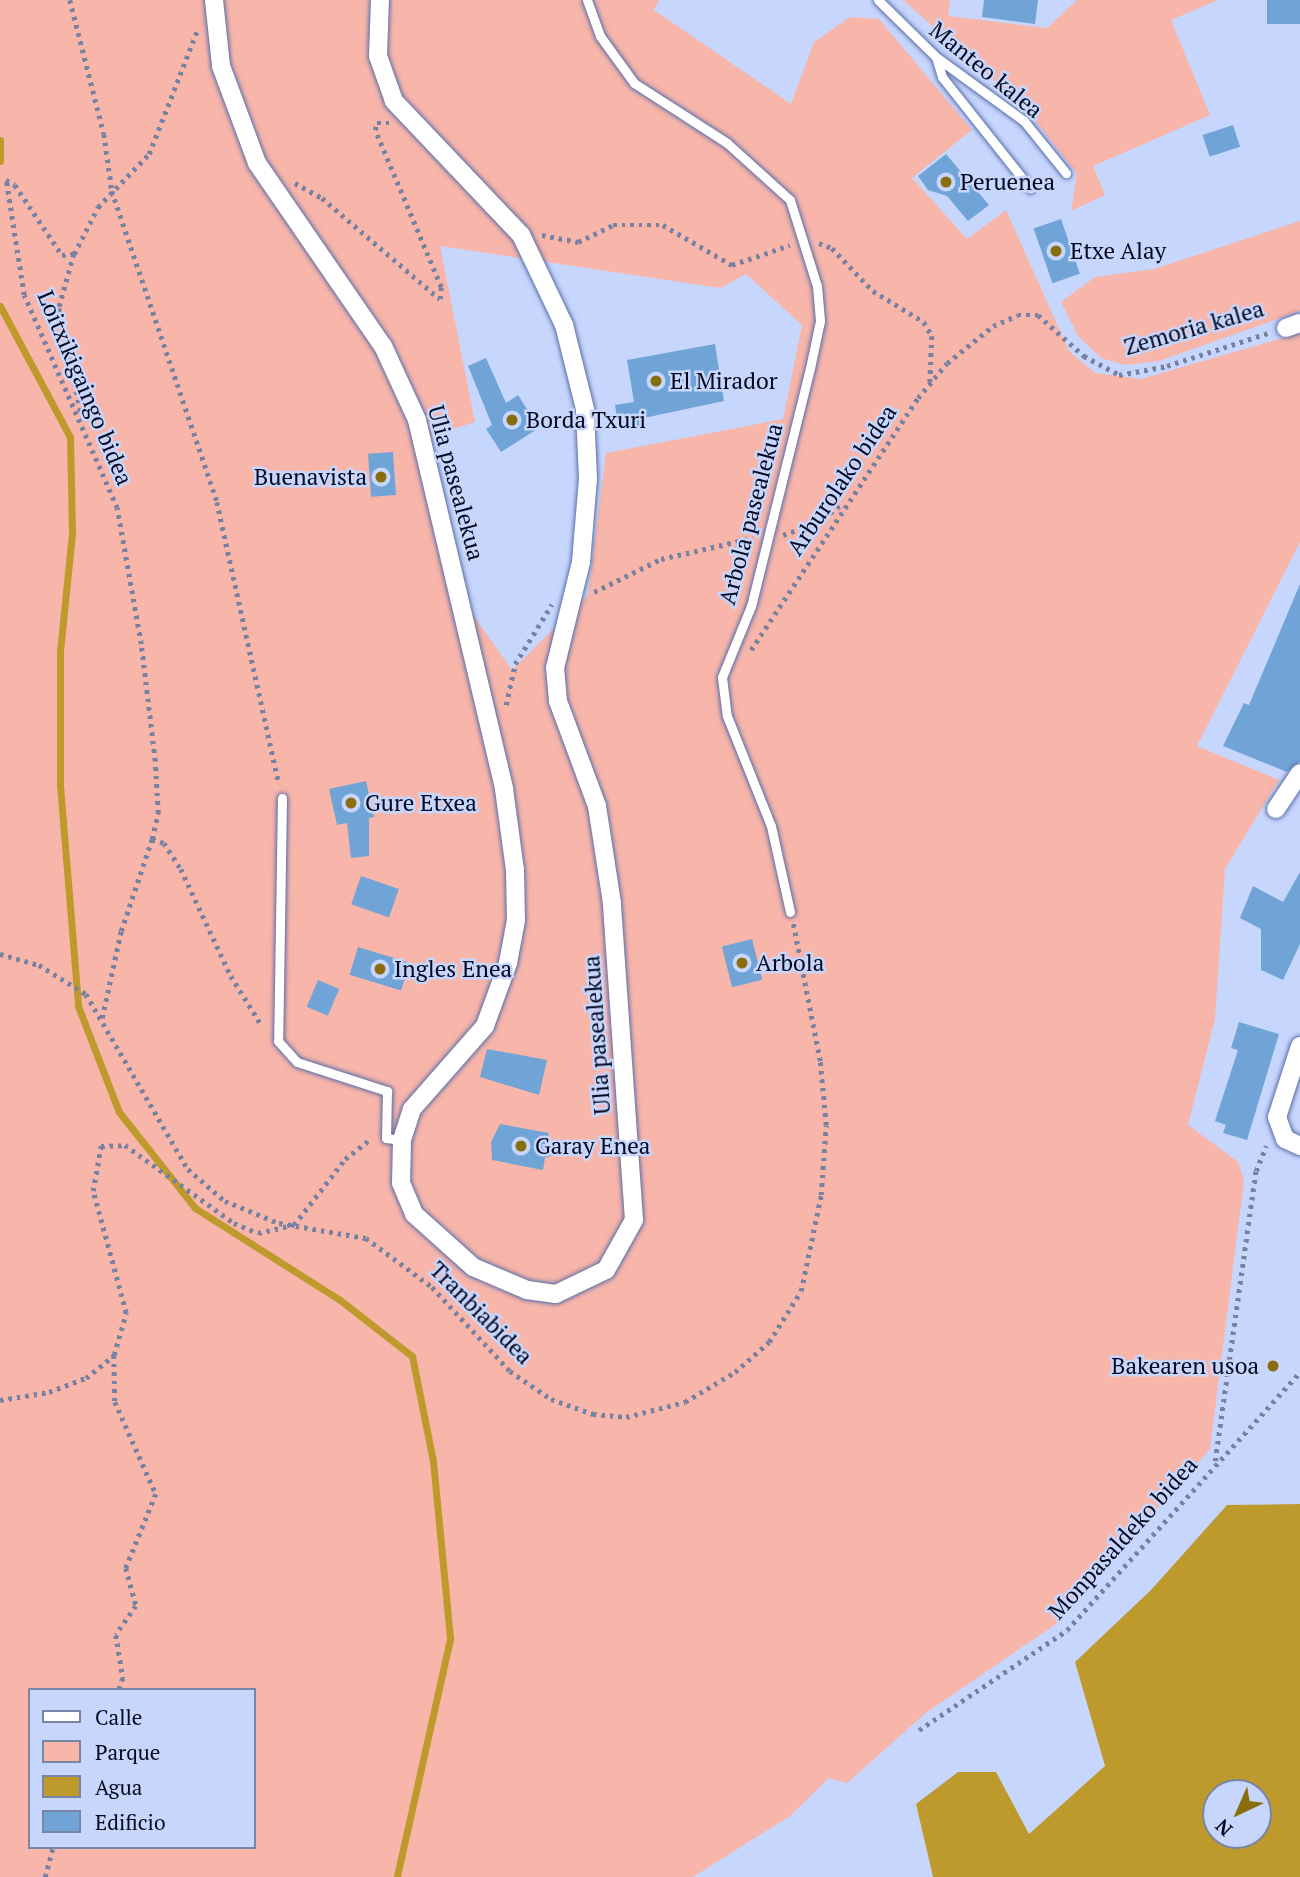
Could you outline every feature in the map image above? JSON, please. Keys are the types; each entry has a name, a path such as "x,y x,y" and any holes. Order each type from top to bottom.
{"street":[{"name":"Ulia pasealekua","path":"214,1 221,66 257,163 383,346 416,419 504,789 516,882 508,963 485,1026 412,1109 394,1139 401,1183 414,1214 473,1267 527,1290 556,1294 606,1270 634,1220 612,903 597,806 558,701 555,668 581,562 588,479 584,409 564,325 521,235 394,101 378,56 380,0"},
{"path":"1276,809 1300,773"},
{"path":"1300,1046 1277,1117 1285,1139 1300,1146"}],"lane":[{"name":"Arbola pasealekua","path":"587,0 600,36 634,83 759,169 790,200 804,243 820,321 751,606 722,677 727,716 762,799 790,912"},
{"name":"Manteo kalea","path":"878,0 936,58 1024,121 1066,173"},
{"path":"936,58 942,77 1030,188"},
{"path":"282,799 278,1041 297,1062 387,1091 394,1139"}],"path":[{"path":"70,0 104,134 112,191 217,502 282,799"},
{"path":"86,430 59,308 74,254 112,191 149,154 189,46 214,1"},
{"path":"282,177 322,198 440,299 443,296 433,265 375,130 377,123 386,122 421,131"},
{"name":"Loitxikigaingo bidea","path":"74,254 62,255 15,185 6,180 24,295 86,430 117,508 141,644 158,813 121,931 102,1018"},
{"path":"532,230 578,242 613,225 663,225 732,265 804,243 832,248 873,290 919,316 932,336 930,384"},
{"name":"Arburolako bidea","path":"746,660 848,500 930,384 993,326 1018,315 1038,315"},
{"name":"Zemoria kalea","path":"1038,315 1084,356 1119,375 1167,366 1293,325"},
{"path":"780,536 816,523 848,500"},
{"path":"592,592 661,559 742,538"},
{"path":"504,716 515,664 530,638"},
{"path":"152,839 163,843 181,869 253,1017 278,1041"},
{"name":"Tranbiabidea","path":"0,954 49,970 86,994 188,1168 225,1201 294,1225 366,1238 402,1261 510,1371 551,1399 593,1414 626,1417 685,1402 712,1387 769,1342 789,1317 809,1264 826,1125 820,1061 790,912"},
{"path":"1215,1462 1256,1171 1277,1117"},
{"path":"119,1688 123,1678 116,1635 136,1606 126,1568 156,1494 115,1402 114,1354 126,1312 93,1191 101,1146 125,1145 234,1223 258,1233 294,1225 367,1138 394,1139"},
{"path":"0,1400 49,1392 86,1378 114,1354"},
{"name":"Monpasaldeko bidea","path":"919,1730 1067,1630 1215,1462 1300,1372"},
{"path":"45,1877 52,1849"}],"green space":[{"path":"0,0 659,0 654,10 791,104 814,42 850,17 879,19 972,130 912,178 967,239 1006,210 1069,351 1095,373 1141,379 1300,333 1300,542 1197,746 1279,780 1225,869 1215,1019 1188,1125 1238,1162 1244,1181 1210,1449 1056,1624 927,1712 847,1783 829,1778 790,1816 693,1877 0,1877","holes":["440,246 720,288 746,274 802,325 783,419 606,453 588,595 512,670 471,612 457,610 415,441 475,422"]},
{"path":"903,0 950,0 948,16 1047,28 1077,0 1218,0 1171,20 1210,115 1093,166 1105,195 1071,211 1077,174 1027,110"},
{"path":"1300,221 1300,311 1159,361 1125,365 1101,358 1078,336 1061,302 1095,277 1154,269"}],"water":[{"path":"1300,1504 1300,1877 933,1877 916,1804 958,1772 996,1772 1029,1834 1105,1766 1075,1662 1151,1590 1227,1505"}],"building":[{"path":"984,0 1038,0 1035,24 982,17"},
{"path":"1267,0 1300,0 1300,24 1267,24"},
{"path":"1233,125 1240,147 1210,157 1203,135"},
{"name":"Peruenea","path":"946,154 989,205 968,221 947,196 928,190 918,176"},
{"name":"Etxe Alay","path":"1061,219 1080,274 1052,283 1034,228"},
{"name":"El Mirador","path":"715,344 724,401 639,419 640,427 619,430 615,405 634,402 627,360"},
{"name":"Borda Txuri","path":"486,358 506,403 518,395 539,428 501,452 486,429 492,425 468,366"},
{"name":"Buenavista","path":"393,452 396,495 371,497 368,454"},
{"path":"1300,584 1300,762 1287,772 1223,746 1244,703 1249,705"},
{"name":"Gure Etxea","path":"366,781 374,817 369,818 369,856 351,858 347,823 337,825 329,789"},
{"path":"1300,872 1300,944 1283,980 1261,970 1261,929 1240,918 1253,886 1283,902"},
{"name":"Ingles Enea","path":"361,876 399,889 389,917 351,904"},
{"name":"Arbola","path":"752,939 762,980 732,987 722,946"},
{"name":"Ingles Enea","path":"358,947 410,963 401,991 350,975"},
{"path":"318,980 339,989 328,1016 307,1007"},
{"path":"1239,1022 1279,1034 1247,1140 1223,1133 1226,1125 1215,1121 1238,1050 1231,1048"},
{"path":"487,1049 547,1060 539,1095 480,1077"},
{"name":"Garay Enea","path":"500,1124 549,1133 547,1144 557,1153 545,1158 543,1170 492,1160 491,1142"}],"waterway":[{"path":"0,140 0,161"},
{"path":"0,306 70,437 72,533 60,652 60,785 78,1006 119,1112 195,1208 340,1300 412,1356 433,1461 450,1639 397,1877"}],"place":[{"name":"Peruenea","path":"946,182"},
{"name":"Etxe Alay","path":"1056,251"},
{"name":"El Mirador","path":"656,381"},
{"name":"Borda Txuri","path":"512,420"},
{"name":"Buenavista","path":"381,477"},
{"name":"Gure Etxea","path":"351,803"},
{"name":"Arbola","path":"742,963"},
{"name":"Ingles Enea","path":"380,969"},
{"name":"Garay Enea","path":"521,1146"},
{"name":"Bakearen usoa","path":"1273,1366"}]}
